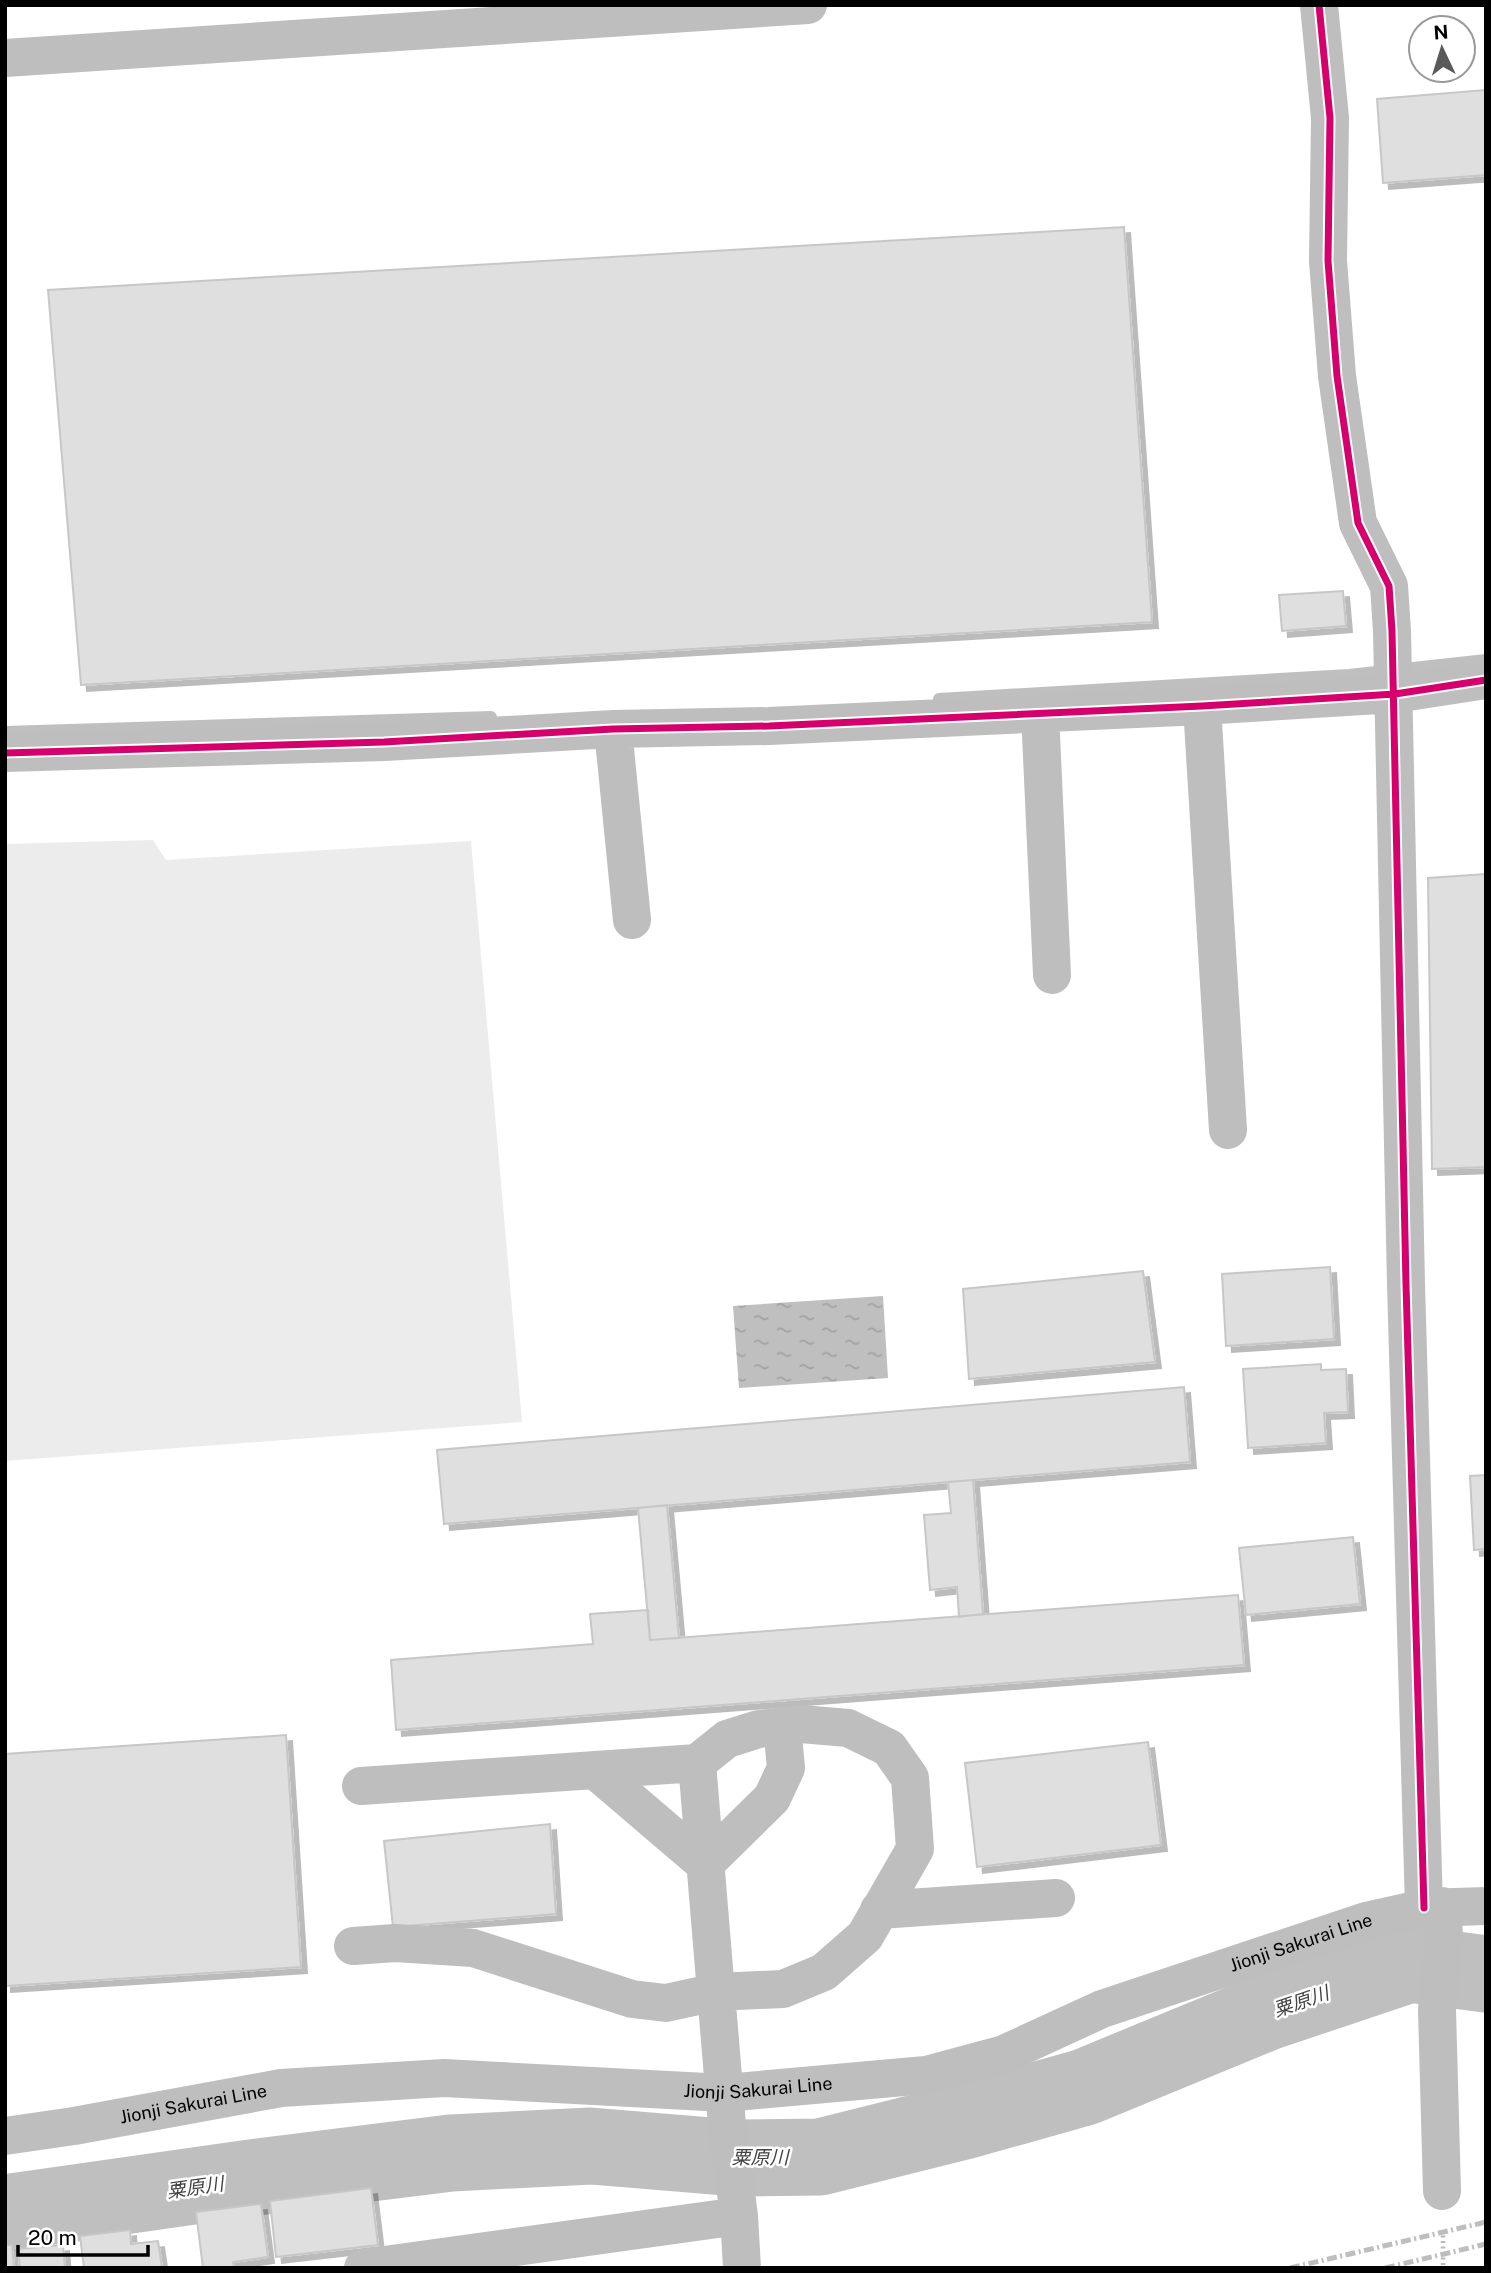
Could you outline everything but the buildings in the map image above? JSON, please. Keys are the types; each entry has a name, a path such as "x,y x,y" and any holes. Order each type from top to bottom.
{"street":[{"path":"5,58 593,13 808,5"},
{"path":"1319,5 1329,118 1328,261 1337,376 1359,523 1389,586 1392,631 1406,1284 1437,1916 1443,2191"},
{"path":"5,753 384,742 613,729 769,726 1202,706 1395,694 1486,680"},
{"path":"1202,706 1228,1130"},
{"path":"1040,713 1052,975"},
{"path":"613,729 632,920"},
{"path":"353,1946 395,1944 473,1948 632,1998 666,2003 716,1992 783,1989 824,1972 864,1936 915,1849 910,1778 889,1748 848,1728 800,1724 759,1729 727,1739 697,1762 361,1786"},
{"path":"705,1864 772,1798 786,1768 782,1726"},
{"path":"697,1762 726,2109 743,2268"},
{"path":"595,1770 705,1864"},
{"path":"879,1910 1056,1898"},
{"name":"Jionji Sakurai Line","path":"5,2136 75,2126 281,2088 430,2079 726,2109 926,2075 1004,2053 1102,2009 1366,1921 1437,1916 1486,1906"},
{"path":"363,2268 737,2201"}],"shaded area":[{"path":"153,840 166,860 471,841 522,1422 5,1461 5,844"}],"water":[{"path":"883,1296 888,1378 739,1388 733,1306"}],"waterway":[{"path":"939,699 1349,675 1486,660"},
{"path":"5,732 491,717"},
{"name":"粟原川","path":"5,2213 451,2153 591,2146 736,2158 820,2157 1085,2087 1267,2012 1410,1964 1486,1974"}],"railway":[{"path":"1290,2268 1486,2222"},
{"path":"1385,2268 1486,2244"}],"cycle path":[{"path":"1319,5 1330,118 1328,261 1337,376 1358,523 1389,586 1392,631 1406,1284 1424,1908"},
{"path":"5,753 384,742 613,729 769,726 1202,706 1395,694 1486,680"}]}
